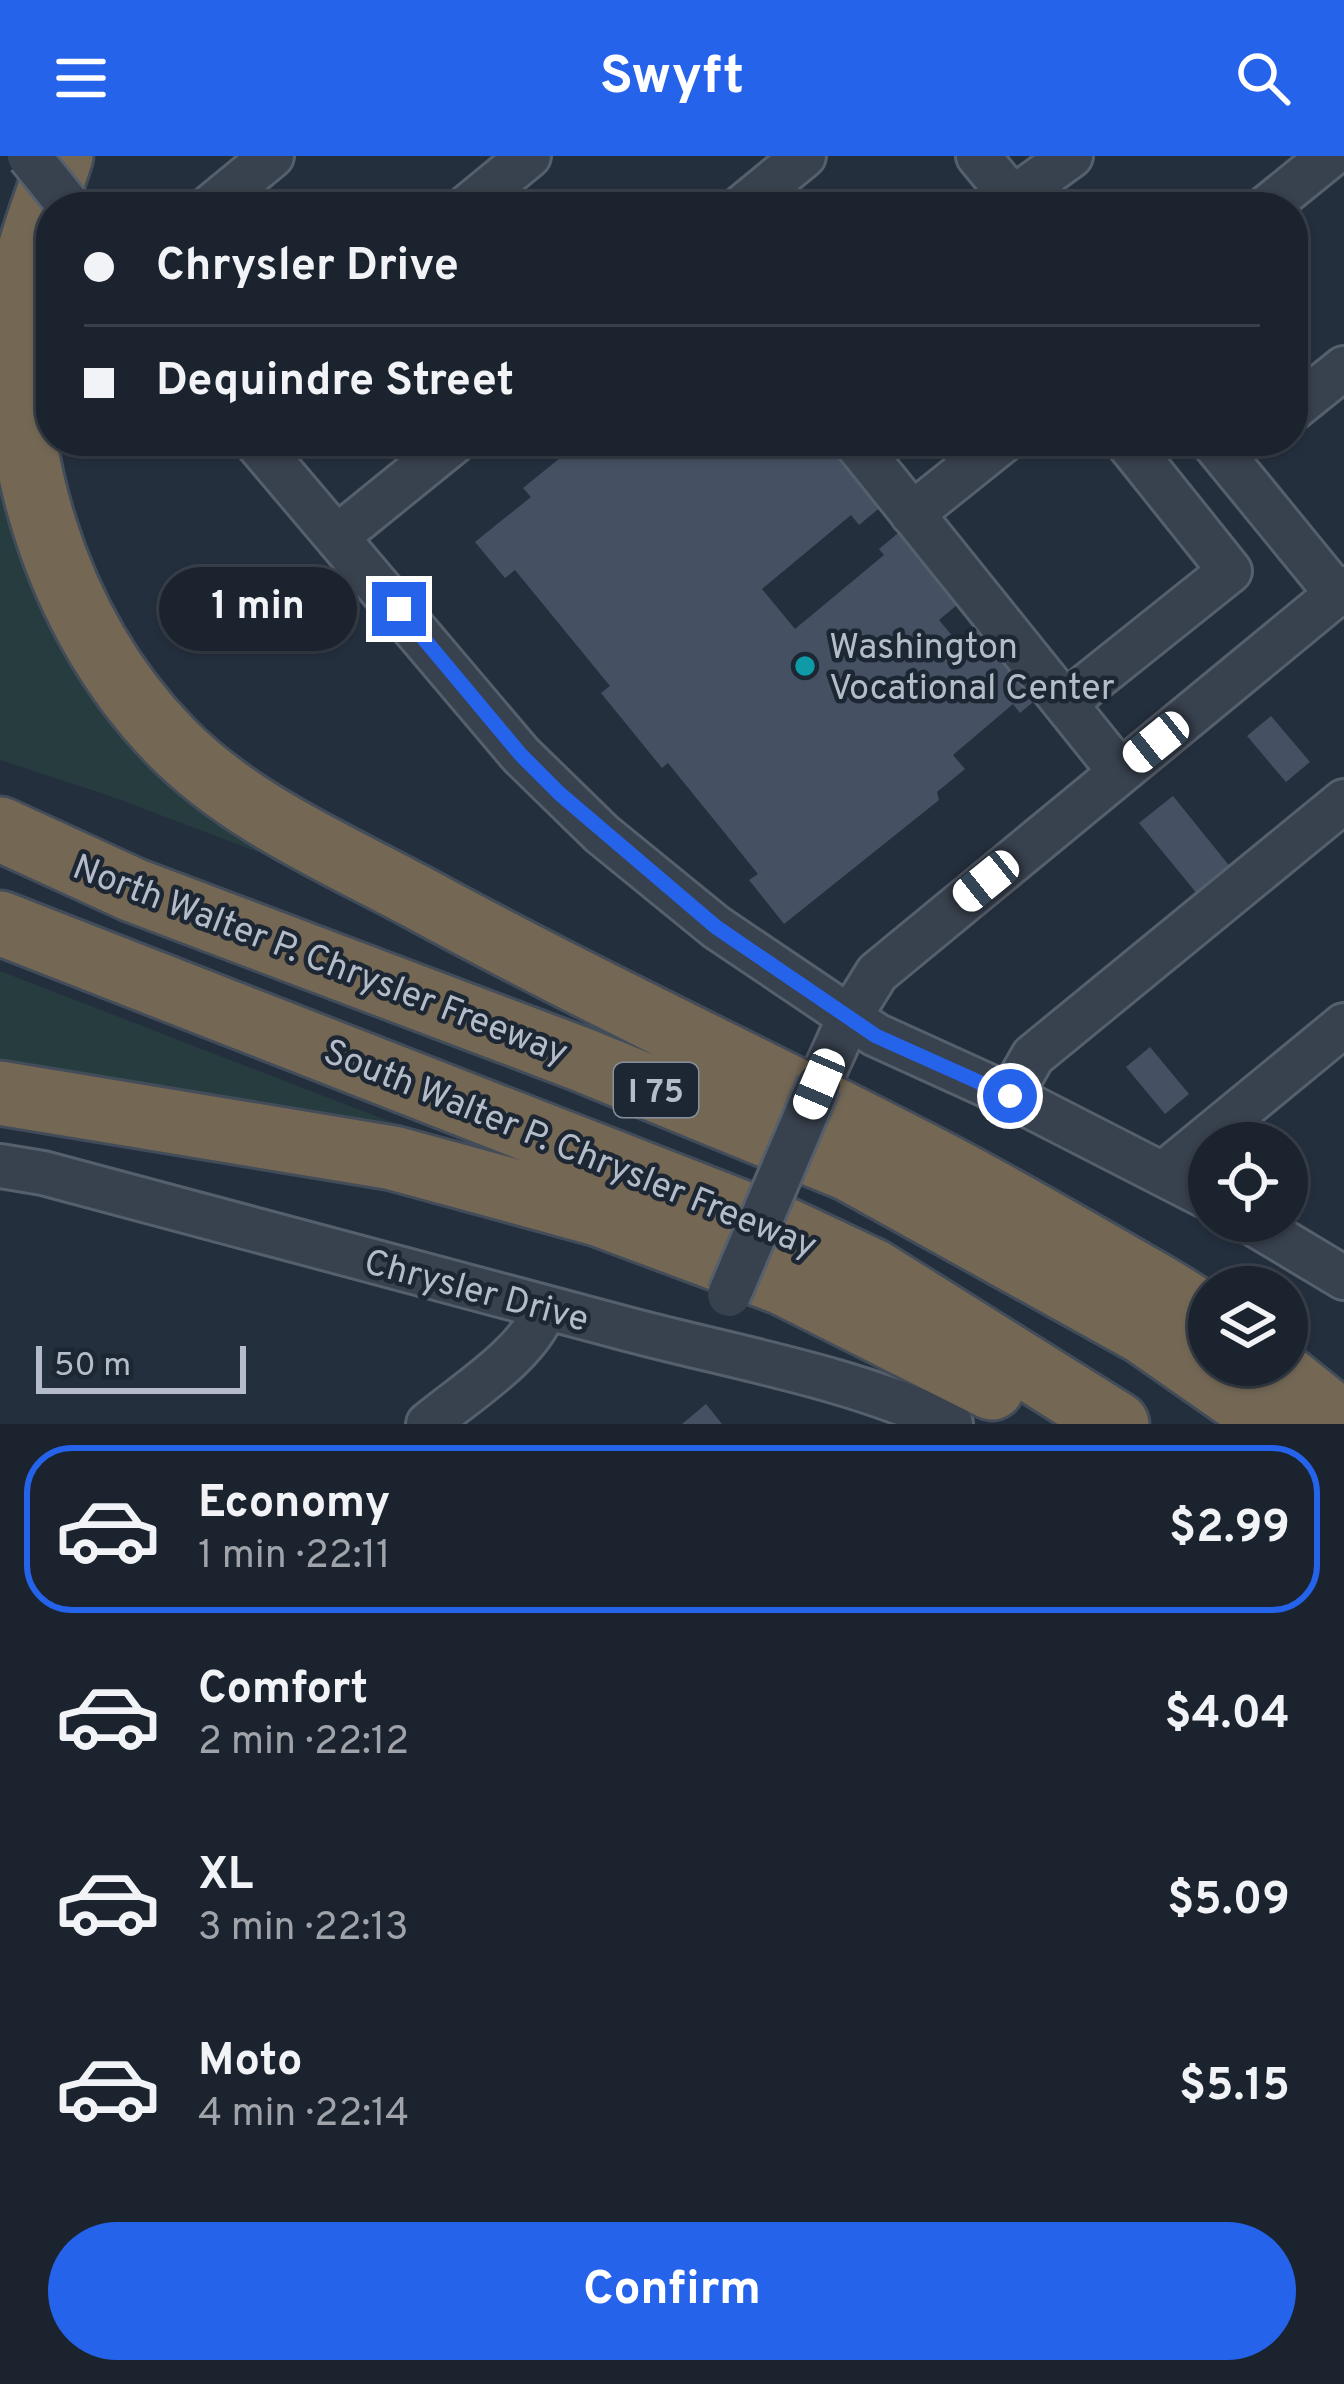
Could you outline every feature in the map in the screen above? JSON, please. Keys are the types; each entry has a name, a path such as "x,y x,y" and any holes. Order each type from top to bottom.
{"highway":[{"path":"36,192 51,156"},
{"path":"50,192 61,156"},
{"path":"0,281 36,193"},
{"path":"36,235 23,276 17,399 26,465 46,541 71,602 104,659 172,743 227,790 268,816 515,951 737,1058 1016,1203 1188,1306"},
{"name":"North Walter P. Chrysler Freeway","path":"0,829 133,890 583,1060 849,1169 1143,1332 1275,1424"},
{"name":"South Walter P. Chrysler Freeway","path":"0,923 785,1230 874,1271 1117,1424"},
{"path":"0,1093 393,1158 598,1214 782,1283 1046,1415 1081,1424"},
{"path":"1296,1386 1344,1424"}],"street":[{"path":"29,156 58,192"},
{"path":"228,192 272,156"},
{"path":"485,192 530,156"},
{"path":"760,192 804,156"},
{"path":"978,156 1007,192"},
{"path":"1029,192 1071,156"},
{"path":"1286,192 1330,156"},
{"path":"1308,398 1344,368"},
{"path":"268,456 521,755 602,834 716,927 900,1048 1010,1096 1188,1186"},
{"path":"338,536 437,456"},
{"path":"866,456 1120,772"},
{"path":"912,514 984,456"},
{"path":"1065,703 1230,571 1138,456"},
{"path":"706,1350 819,1084 849,1018 877,973 1341,591 1238,456"},
{"path":"469,691 521,755"},
{"path":"1010,1096 1033,1056 1344,801"},
{"path":"1164,1173 1344,1025"},
{"name":"Chrysler Drive","path":"0,1166 43,1173 848,1384 951,1424"},
{"path":"1292,1242 1336,1263"},
{"path":"428,1424 525,1344 544,1307"}],"green space":[{"path":"0,350 102,675 438,920 110,796 0,760"},
{"path":"0,971 466,1151 0,1067"}],"building":[{"name":"Washington Vocational Center","path":"562,456 851,456 888,501 859,525 851,515 762,589 795,629 884,555 879,549 903,529 963,600 939,620 960,645 983,626 1040,696 1020,713 1013,704 953,755 965,769 937,792 939,800 784,924 749,880 758,874 668,763 662,768 601,693 610,686 515,570 505,578 475,542 531,497 523,488"},
{"path":"1271,716 1310,762 1286,782 1247,736"},
{"path":"1173,796 1236,874 1203,901 1139,823"},
{"path":"1150,1047 1189,1094 1165,1114 1126,1067"},
{"path":"706,1404 722,1424 682,1424"}],"place":[{"name":"Washington Vocational Center","path":"805,666"}],"route":[{"path":"399,609 521,755 602,834 716,927 876,1036 1010,1096"}]}
